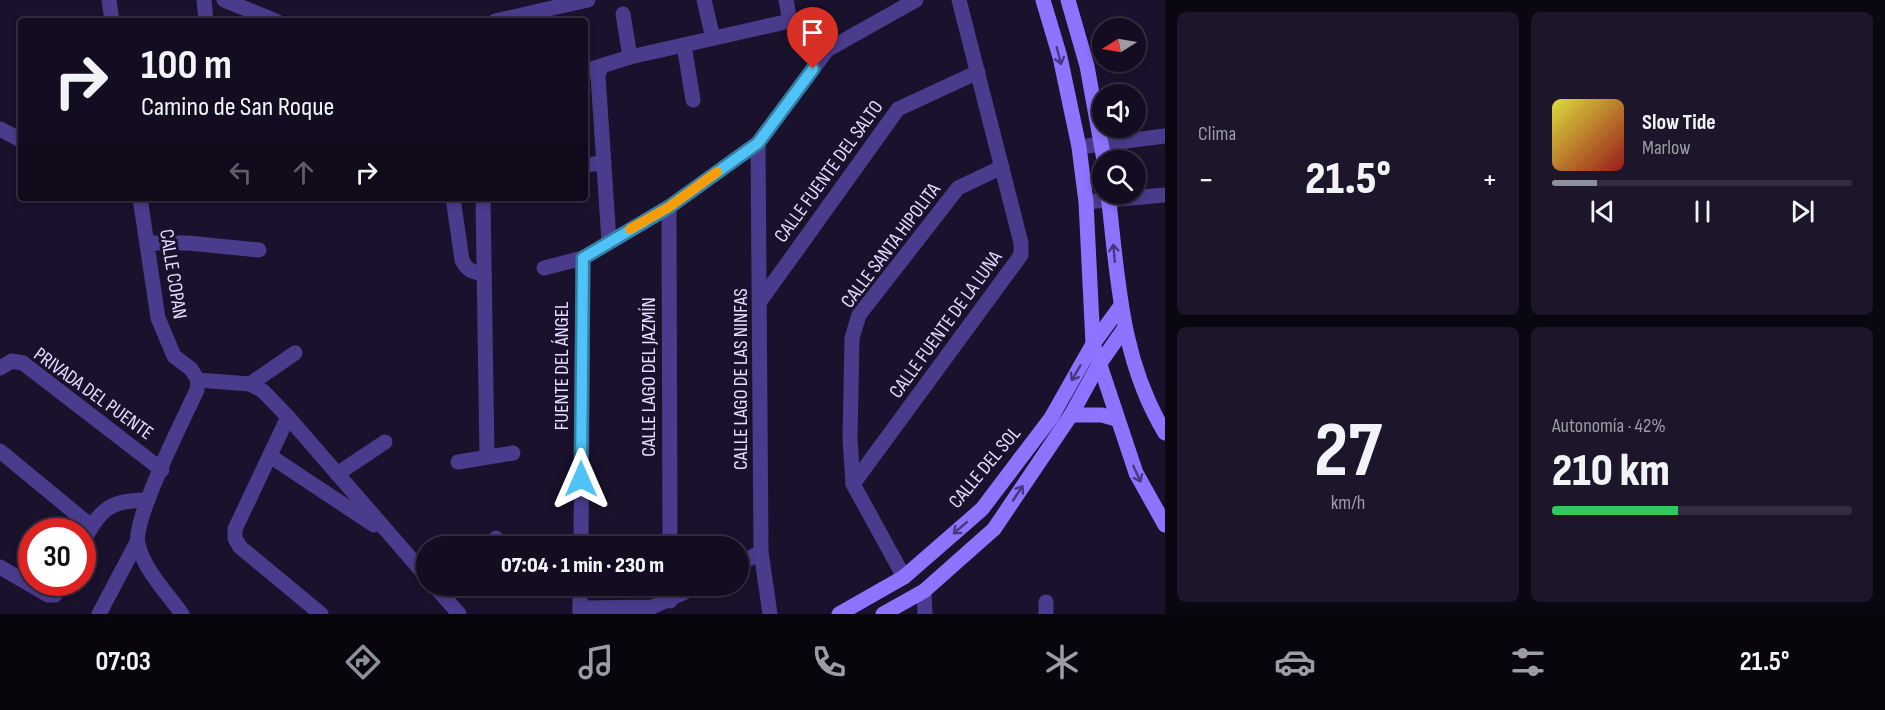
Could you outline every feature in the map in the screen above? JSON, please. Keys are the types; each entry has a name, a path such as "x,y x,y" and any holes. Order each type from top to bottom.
{"main road":[{"path":"1043,0 1060,57 1079,147 1086,202 1093,344 1098,366 1136,473 1165,525"},
{"path":"1068,0 1087,66 1103,150"},
{"path":"1110,204 1116,281 1124,329 1140,384 1151,410 1165,433"},
{"path":"1090,282 1116,281"},
{"name":"CALLE DEL SOL","path":"839,614 904,577 982,509 1051,418 1093,344 1120,307"},
{"name":"CALLE DEL SOL","path":"883,614 924,591 994,529 1071,416 1098,366 1124,329"},
{"path":"1071,416 1102,415 1116,419"}],"street":[{"path":"109,0 112,18"},
{"path":"224,0 269,18"},
{"path":"508,18 588,0"},
{"path":"704,0 713,38"},
{"path":"786,0 790,21 827,50"},
{"path":"544,268 583,258 669,207 758,143 827,50 916,0"},
{"name":"CALLE FUENTE DE LA LUNA","path":"853,484 1021,255 1021,243 959,0"},
{"path":"623,14 630,57"},
{"path":"588,70 630,57 790,21"},
{"path":"684,45 693,100"},
{"path":"601,67 598,76 609,241"},
{"name":"CALLE FUENTE DEL SALTO","path":"761,300 898,109 978,72"},
{"path":"0,129 18,138"},
{"path":"1079,147 1165,136"},
{"name":"CALLE LAGO DE LAS NINFAS","path":"758,143 762,552 770,614"},
{"path":"588,165 604,163"},
{"name":"CALLE SANTA HIPOLITA","path":"904,577 853,484 850,439 852,339 859,315 958,188 1002,167"},
{"path":"1146,196 1165,195"},
{"name":"CALLE COPAN","path":"138,201 148,243 158,318 166,342 174,356 191,369 198,380"},
{"path":"453,201 462,260 465,267 472,272 484,274"},
{"path":"483,201 487,456"},
{"path":"1086,202 1092,201"},
{"name":"CALLE LAGO DEL JAZMÍN","path":"669,207 670,536"},
{"path":"148,243 188,243 259,250"},
{"name":"FUENTE DEL ÁNGEL","path":"581,536 583,258"},
{"path":"250,384 295,353"},
{"name":"PRIVADA DEL PUENTE","path":"0,368 12,361 22,363 162,470"},
{"path":"99,614 137,542 140,521 196,390 198,380 250,384 263,391 416,564"},
{"path":"288,417 235,529 235,538 240,547 321,614"},
{"path":"337,474 385,442"},
{"path":"0,450 82,518"},
{"path":"459,462 513,453"},
{"path":"270,456 389,535"},
{"path":"96,521 107,506 128,500 148,500"},
{"path":"137,542 150,569 182,614"},
{"path":"749,559 762,552"},
{"path":"0,567 18,578"},
{"path":"924,591 925,614"},
{"path":"443,596 454,612"},
{"path":"670,596 670,601"},
{"path":"580,611 652,608 680,596"}],"slow traffic":[{"path":"630,229 669,207 717,172"}],"route":[{"path":"581,479 583,258 669,207 758,143 813,69"}]}
